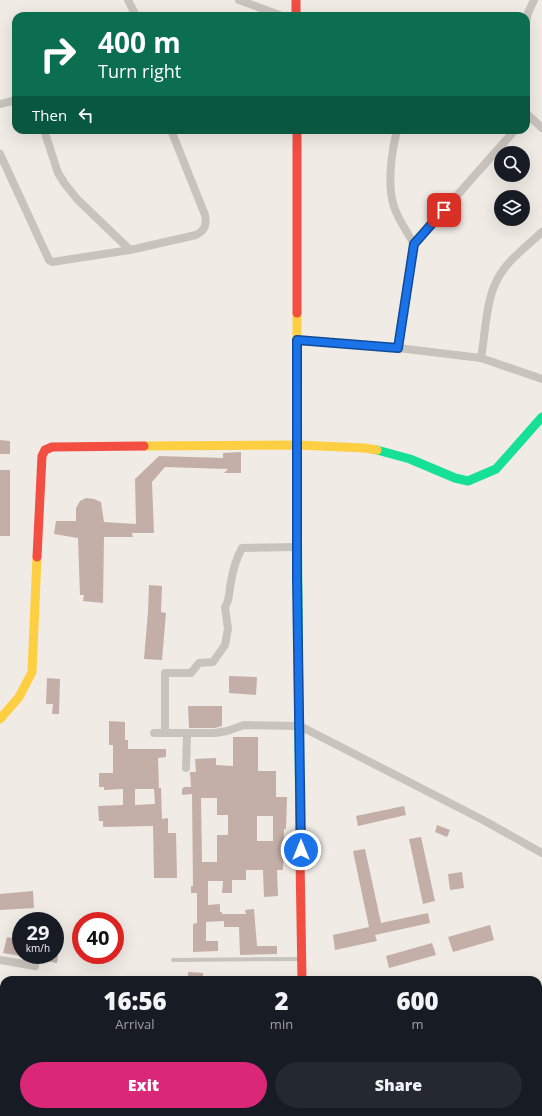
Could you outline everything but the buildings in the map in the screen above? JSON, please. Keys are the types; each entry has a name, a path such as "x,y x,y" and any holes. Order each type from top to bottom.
{"street":[{"path":"128,0 134,12"},
{"path":"239,0 271,12"},
{"path":"296,0 296,12"},
{"path":"528,12 534,0"},
{"path":"0,104 12,101"},
{"path":"530,118 542,128"},
{"path":"45,134 58,173 65,184 78,200 130,250"},
{"path":"0,154 49,260 52,262 130,250 196,235 202,232 205,228 205,214 173,134"},
{"path":"297,134 297,546 302,976"},
{"path":"396,134 391,173 392,199 397,215 414,244"},
{"path":"398,348 414,244 511,134"},
{"path":"481,358 491,294 496,281 517,254 542,232"},
{"path":"297,340 398,348 481,358 542,379"},
{"path":"0,719 12,707 24,690 32,672 42,456 45,450 52,448 297,445 364,448 386,452 410,459 455,478 468,481 496,469 542,417"},
{"path":"164,733 166,673 191,672 199,663 213,662 225,645 228,629 225,607 228,602 236,560 242,548 297,546"},
{"path":"154,733 215,734 244,725 300,726 483,820 542,853"},
{"path":"186,768 187,734"},
{"path":"0,960 35,966"}],"lane":[{"path":"173,960 302,960"}],"traffic: fast":[{"path":"377,450 410,459 455,478 468,481 496,469 542,417"},
{"path":"297,473 300,858"}],"traffic: slow":[{"path":"297,313 297,473"},
{"path":"144,446 297,445 377,450"},
{"path":"0,719 19,697 32,672 37,557"}],"traffic: jam":[{"path":"296,0 296,12"},
{"path":"297,134 297,313"},
{"path":"37,557 42,456 45,450 52,447 144,446"},
{"path":"300,858 302,976"}],"route":[{"path":"301,850 297,578 297,340 398,348 414,244 444,210"}]}
